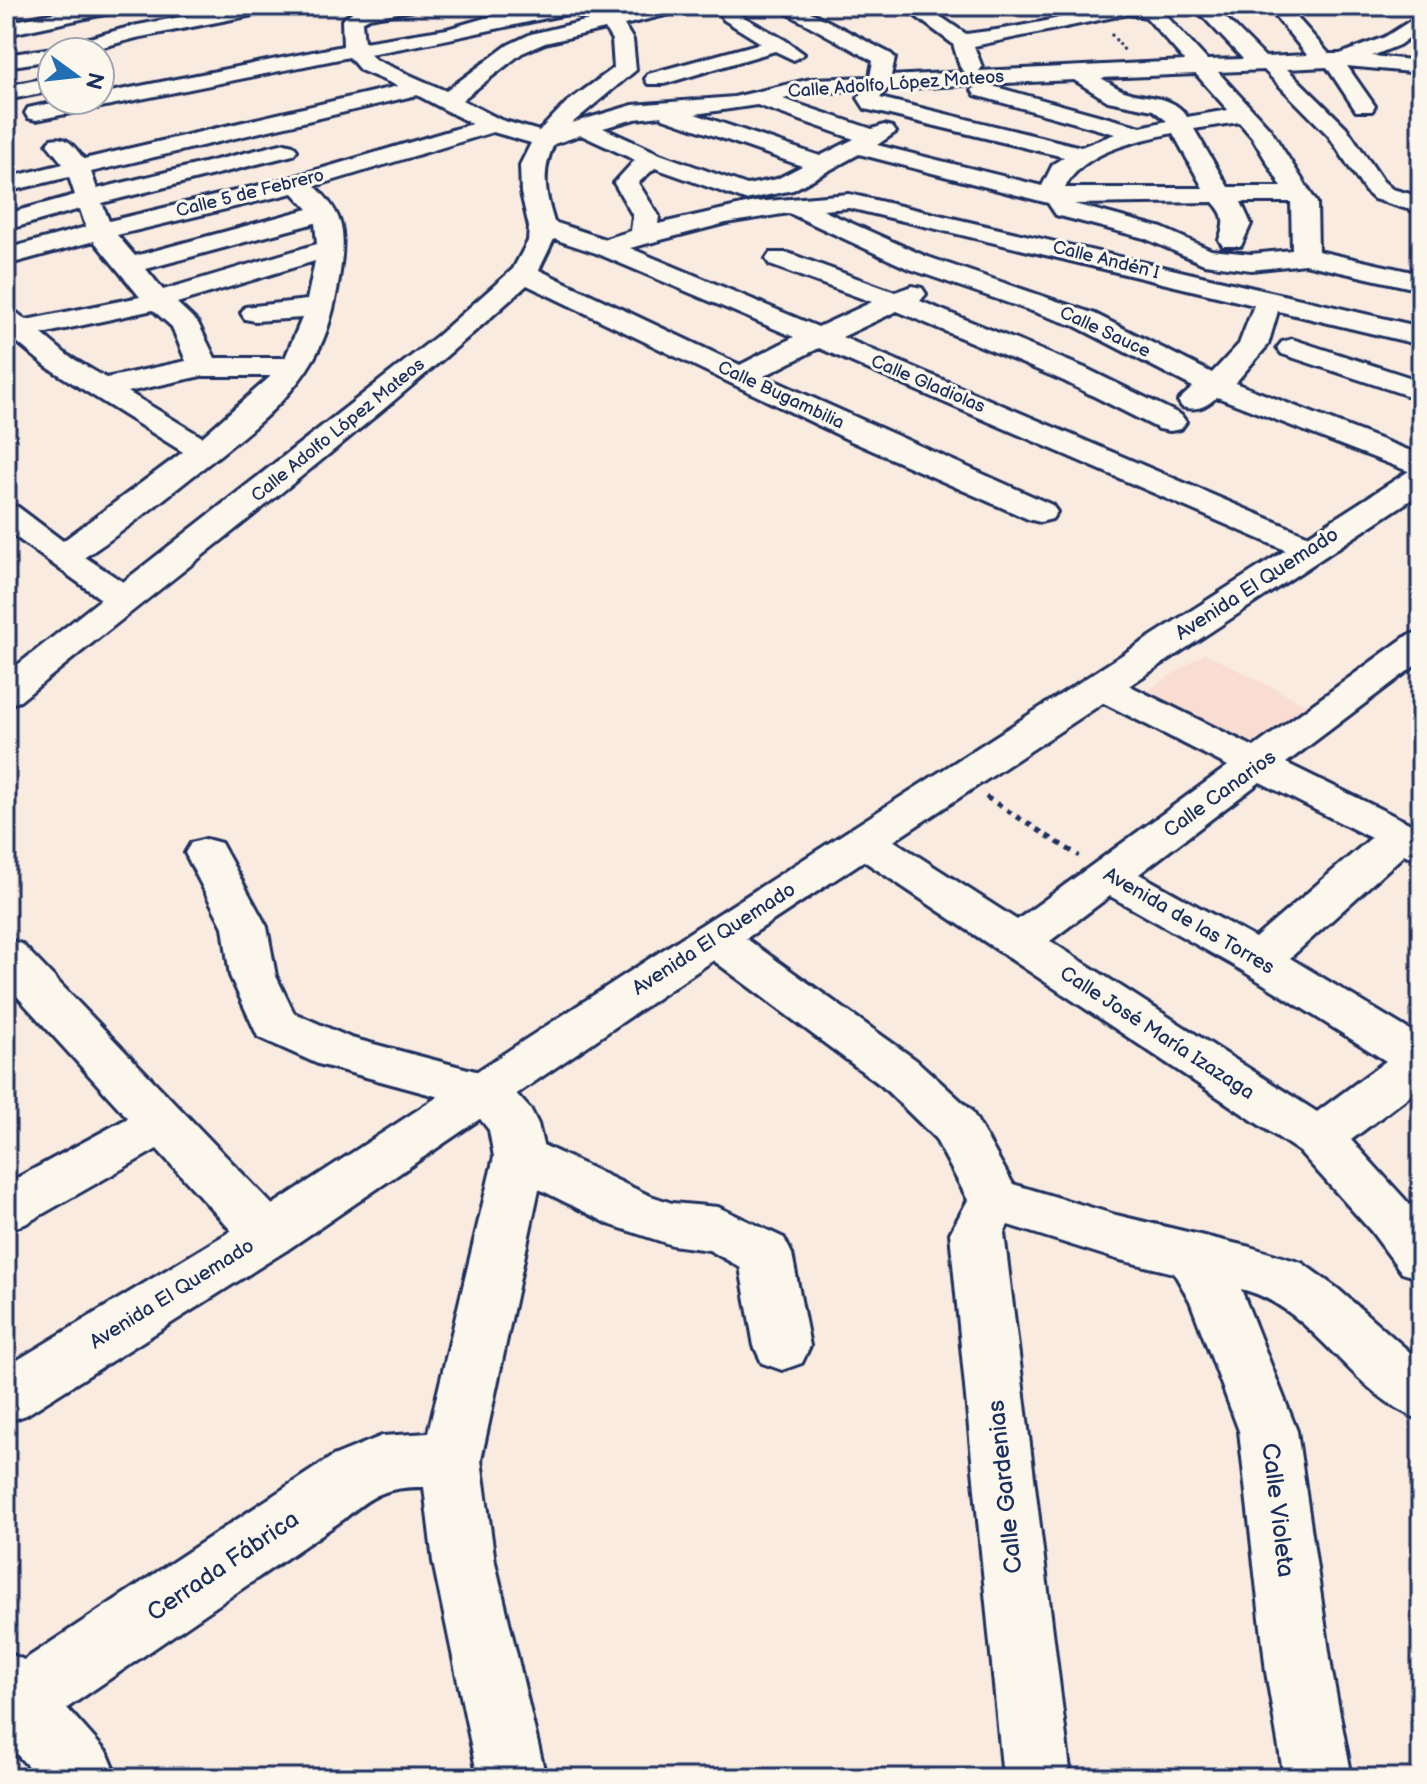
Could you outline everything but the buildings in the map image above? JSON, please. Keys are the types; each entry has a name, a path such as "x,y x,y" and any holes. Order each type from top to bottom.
{"street":[{"path":"6,29 114,6"},
{"path":"116,37 268,6"},
{"path":"407,6 355,16 352,20 353,43 368,65 448,100 464,112 493,125 544,139"},
{"path":"116,98 303,62 353,43 450,35 485,24 574,6 609,22 626,40 625,70"},
{"path":"471,57 515,49 562,31 679,6"},
{"path":"784,6 884,58 879,84 869,102 913,115 1088,152 1130,195"},
{"path":"912,6 920,6"},
{"path":"912,6 962,41 970,60 972,77"},
{"path":"1203,6 1338,132 1374,186 1383,194 1421,205"},
{"path":"1277,6 1333,60 1364,106"},
{"path":"962,41 1051,26 1109,11 1146,10 1153,13 1262,134 1304,203 1305,256"},
{"path":"731,16 817,68 832,86"},
{"name":"Calle Adolfo López Mateos","path":"544,139 633,112 734,104 789,89 1333,60 1392,41 1421,20"},
{"path":"1051,26 1083,73 1116,96 1169,109 1219,194 1234,210 1238,224 1232,240"},
{"path":"1006,35 1028,55 1031,75"},
{"path":"869,50 895,39"},
{"path":"656,79 778,44"},
{"path":"448,100 515,49"},
{"path":"116,58 128,55"},
{"path":"6,61 36,56"},
{"path":"1333,60 1421,67"},
{"path":"303,62 344,92 362,121"},
{"path":"6,185 344,92 385,74 428,65"},
{"path":"625,70 656,79 699,105"},
{"path":"542,227 533,193 532,165 544,139 574,108 625,70"},
{"path":"10,87 36,76"},
{"path":"946,80 1141,134"},
{"path":"10,87 36,85"},
{"path":"10,87 36,113"},
{"path":"344,92 417,88"},
{"path":"757,97 865,142 1153,233 1204,256 1251,262 1305,256 1417,277"},
{"path":"661,109 822,165"},
{"path":"794,197 822,165 913,115"},
{"path":"742,377 753,367 895,301 956,277 1058,219 1060,203 1054,187 1058,176 1088,152 1179,122 1245,115"},
{"path":"38,116 77,167 100,231 157,300 184,323 201,359 201,367"},
{"name":"Calle 5 de Febrero","path":"6,257 100,231 298,184 493,125"},
{"path":"584,128 652,159 745,193 849,201 1095,280 1203,309 1229,314 1265,307 1421,336"},
{"path":"1262,134 1338,132"},
{"path":"57,140 88,133"},
{"path":"415,169 457,135"},
{"path":"6,222 285,150"},
{"path":"644,226 626,183 635,171 652,159"},
{"path":"62,557 106,529 252,412 299,360 314,325 330,248 330,227 326,212 298,184"},
{"path":"605,247 644,226 745,193"},
{"path":"1060,203 1130,195 1298,194"},
{"path":"644,226 693,220 794,197 920,240 1002,249"},
{"name":"Calle Sauce","path":"794,197 956,277 1085,320 1215,386 1421,466"},
{"path":"127,266 326,212"},
{"name":"Calle Adolfo López Mateos","path":"6,693 447,342 524,273 541,241 542,227"},
{"name":"Calle Gladiolas","path":"542,227 605,247 1126,467 1311,549"},
{"path":"14,324 95,317 330,248"},
{"path":"779,259 986,335 1114,392 1170,422"},
{"name":"Calle Bugambilia","path":"524,273 862,434 1040,512"},
{"path":"1126,467 1170,422 1228,376 1260,333 1265,307"},
{"path":"255,313 317,308"},
{"path":"14,324 57,361 203,451"},
{"path":"1292,348 1421,391"},
{"path":"102,388 201,367 292,367"},
{"name":"Avenida El Quemado","path":"6,1397 268,1235 714,938 1421,478"},
{"path":"6,514 62,557 125,599"},
{"name":"Calle Canarios","path":"1017,943 1421,643"},
{"path":"1100,686 1410,841 1259,960"},
{"name":"Calle José María Izazaga","path":"864,841 1318,1138 1390,1216 1421,1257"},
{"path":"206,853 245,927 253,976 275,1025 348,1055 485,1091 513,1124 520,1157 451,1460 464,1562 512,1778"},
{"name":"Avenida de las Torres","path":"1109,876 1259,960 1416,1072"},
{"path":"714,938 899,1073 953,1124 995,1200 1283,1279 1318,1305 1389,1371 1421,1395"},
{"path":"6,955 268,1235"},
{"path":"1318,1138 1416,1072"},
{"path":"6,1209 163,1122"},
{"path":"520,1157 630,1210 672,1224 718,1229 765,1254 782,1346"},
{"name":"Calle Gardenias","path":"995,1200 977,1233 1037,1778"},
{"name":"Calle Violeta","path":"1192,1256 1215,1293 1268,1431 1299,1672 1318,1778"},
{"name":"Cerrada Fábrica","path":"10,1699 323,1499 347,1477 378,1462 451,1460"},
{"path":"10,1699 84,1778"}],"path":[{"name":"Avenida de las Torres","path":"959,779 1109,876"}],"shaded area":[{"path":"1205,653 1313,708 1252,751 1144,693"}]}
